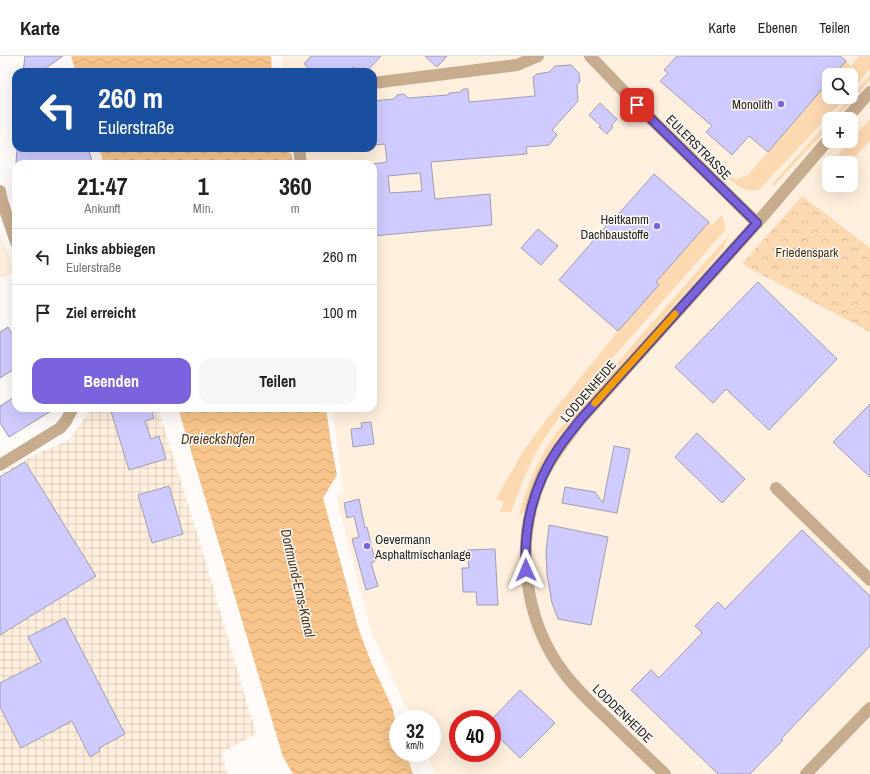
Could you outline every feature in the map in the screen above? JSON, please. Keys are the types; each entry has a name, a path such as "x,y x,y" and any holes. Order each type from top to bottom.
{"street":[{"path":"377,82 517,65 538,56"},
{"name":"EULERSTRASSE","path":"590,56 637,105 757,223"},
{"path":"852,112 870,92"},
{"name":"LODDENHEIDE","path":"665,774 579,690 564,673 554,658 538,626 527,581 527,531 542,478 558,448 581,419 757,223 822,147"},
{"path":"0,191 12,230"},
{"path":"0,464 60,428 71,412"},
{"path":"776,488 870,580"},
{"path":"806,774 870,708"}],"shaded area":[{"path":"282,56 870,56 870,774 435,774 430,762 441,762 441,710 408,710 372,634 338,505 337,496 340,493 344,493 333,412 377,412 377,160 305,160 304,152 377,152 377,68 282,68"},
{"path":"0,234 12,264 12,273 0,278"},
{"path":"89,412 159,412 197,533 256,734 221,753 228,774 0,774 0,474 34,455 69,440"}],"green space":[{"path":"859,56 870,56 870,69 858,83 858,68 840,68 846,61 851,66"},
{"path":"870,75 870,80 858,94 858,89"},
{"path":"822,89 822,104 839,104 832,112 822,112 822,123 760,189 750,190 742,188 726,176 737,179 748,175"},
{"path":"844,104 849,104 842,112 837,112"},
{"path":"870,119 870,141 856,156 837,156 844,148 858,148 858,133"},
{"path":"822,129 822,135 774,186 771,185"},
{"name":"Friedenspark","path":"802,196 870,248 870,332 742,264"},
{"path":"722,214 726,229 552,427 536,452 511,512 500,512 504,502 496,499 522,453 543,424 618,331 659,285 656,282 709,222 713,225"},
{"path":"729,235 719,254 558,438 538,472 524,511 519,517 533,474 555,434"}],"water":[{"path":"71,56 271,56 272,68 75,68"},
{"path":"100,152 289,152 292,155 293,160 103,160"},
{"path":"179,412 327,412 337,475 323,498 359,630 371,662 393,710 389,710 389,762 409,762 413,774 293,774 283,757"}],"building":[{"path":"25,56 63,56 46,68 24,68"},
{"path":"311,56 381,56 370,68 308,68 304,64"},
{"path":"425,56 447,56 437,67"},
{"path":"677,56 840,56 846,61 840,68 822,68 822,89 768,152 749,136 732,155 706,132 712,126 660,81 668,73 664,70"},
{"path":"571,65 579,73 580,81 577,85 578,101 552,130 557,135 549,145 526,147 527,154 431,162 435,199 490,194 492,225 377,236 377,163 387,162 385,144 377,145 377,101 394,99 397,95 404,94 408,98 448,95 449,93 460,92 463,89 468,89 469,102 535,96 533,77 537,74 549,72 555,66","holes":["420,173 422,191 390,193 388,176"]},
{"path":"600,103 617,119 607,134 589,115"},
{"path":"17,152 89,152 92,160 16,160"},
{"path":"654,174 709,222 656,282 659,285 618,331 559,280"},
{"path":"538,229 558,246 541,265 521,248"},
{"path":"758,282 837,359 769,430 726,389 713,403 675,367"},
{"path":"8,327 12,334 12,370 0,378 0,332"},
{"path":"12,398 12,412 50,412 9,437 0,423 0,406"},
{"path":"870,404 870,477 833,442"},
{"path":"111,412 152,412 154,418 145,421 151,439 159,436 166,459 129,470"},
{"path":"371,422 374,444 353,447 351,429 362,428 361,423"},
{"path":"697,433 745,479 722,503 675,457"},
{"path":"614,446 630,449 617,513 562,503 565,487 595,492 603,503"},
{"path":"25,462 96,576 0,635 0,477"},
{"path":"169,486 183,534 152,543 138,495"},
{"path":"359,499 365,528 367,527 375,561 371,563 378,586 366,590 352,539 359,537 354,516 347,518 344,503"},
{"path":"549,525 608,537 591,625 558,619 552,603 547,574 546,552"},
{"path":"802,530 870,596 870,646 781,739 783,740 750,774 718,774 631,690 651,670 659,678 702,633 695,626 718,602 725,609"},
{"path":"495,549 498,605 477,605 476,592 463,592 462,568 469,568 467,550"},
{"path":"65,618 125,734 99,748 100,751 90,757 72,721 21,748 0,707 0,683 41,662 28,637"},
{"path":"520,690 555,723 520,758 501,740 501,710"}],"slow traffic":[{"path":"595,403 675,314"}],"place":[{"name":"Monolith","path":"781,104"},
{"name":"Heitkamm Dachbaustoffe","path":"657,226"},
{"name":"Oevermann Asphaltmischanlage","path":"367,546"}],"route":[{"path":"526,570 527,531 532,505 542,478 558,448 581,419 757,223 637,105"}],"water label":[{"name":"Dreieckshafen","path":"218,439"},
{"name":"Dortmund-Ems-Kanal","path":"298,583"}]}
